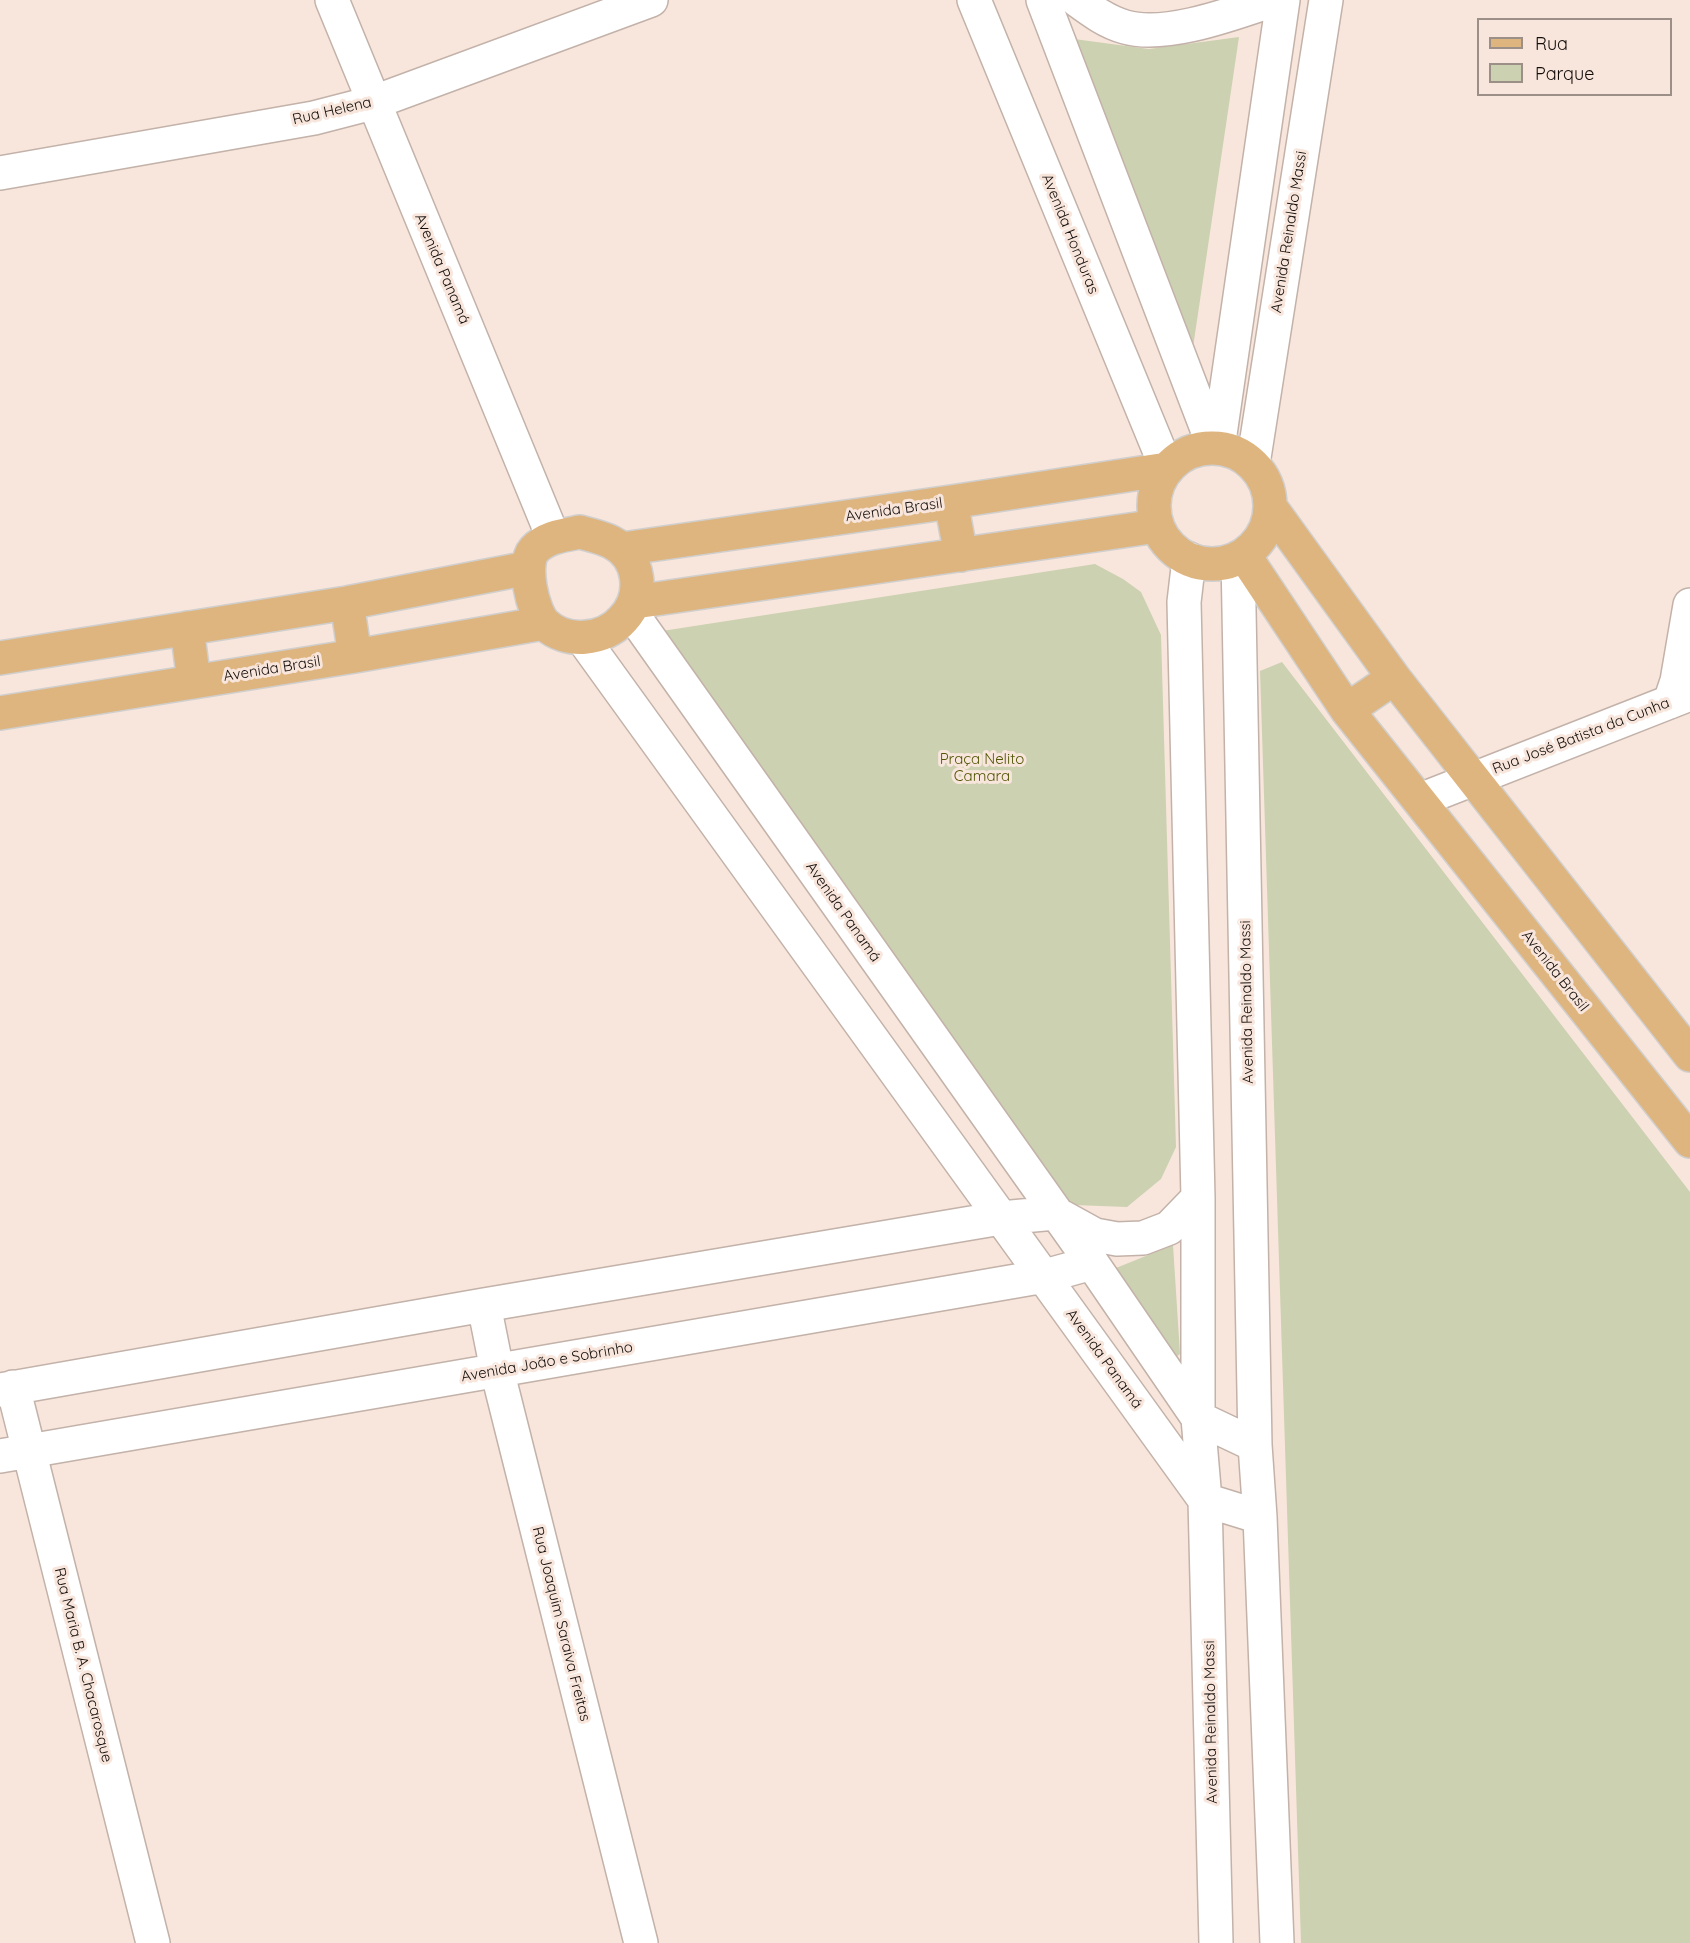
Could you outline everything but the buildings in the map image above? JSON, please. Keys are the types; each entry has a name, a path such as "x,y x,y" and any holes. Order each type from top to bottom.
{"main road":[{"path":"1216,447 1236,452 1253,464 1263,476 1269,492 1270,508 1263,535 1254,546 1241,556 1222,563 1206,564 1189,559 1165,540 1157,526 1154,506 1157,486 1167,469 1180,456 1196,450 1216,447"},
{"name":"Avenida Brasil","path":"622,549 1167,469"},
{"path":"951,502 961,555"},
{"path":"1270,508 1394,678 1690,1055"},
{"path":"633,607 1157,526"},
{"path":"580,531 611,542 622,549 631,560 638,589 633,607 621,622 608,630 583,639 559,634 544,623 536,607 528,568 532,552 553,537 580,531"},
{"name":"Avenida Brasil","path":"1241,556 1347,710 1690,1141"},
{"path":"0,658 347,603 528,568"},
{"path":"347,603 355,656"},
{"name":"Avenida Brasil","path":"0,712 355,656 544,623"},
{"path":"187,628 194,682"},
{"path":"1347,710 1394,678"}],"street":[{"name":"Avenida Panamá","path":"332,0 372,103 553,537"},
{"name":"Rua Helena","path":"0,173 314,118 372,103 651,0"},
{"name":"Avenida Honduras","path":"974,0 1167,469"},
{"path":"1043,0 1216,447"},
{"path":"1077,0 1096,14 1126,28 1159,29 1187,26 1220,18 1273,0"},
{"path":"1216,447 1283,0"},
{"name":"Avenida Reinaldo Massi","path":"1253,464 1326,0"},
{"name":"Avenida Reinaldo Massi","path":"1241,556 1255,1445 1260,1517 1277,1943"},
{"name":"Avenida Reinaldo Massi","path":"1189,559 1184,602 1198,1198 1198,1418 1205,1500 1216,1943"},
{"path":"1680,698 1677,681 1690,605"},
{"name":"Avenida Panamá","path":"633,607 1198,1418"},
{"name":"Avenida Panamá","path":"583,639 1205,1500"},
{"name":"Rua José Batista da Cunha","path":"1472,778 1680,698"},
{"path":"1420,800 1472,778"},
{"path":"6,1389 1000,1218 1055,1213 1095,1235 1117,1239 1143,1238 1169,1228 1198,1198"},
{"name":"Avenida João e Sobrinho","path":"14,1453 1045,1276 1092,1263"},
{"name":"Rua Joaquim Saraiva Freitas","path":"484,1305 497,1370 640,1943"},
{"name":"Rua Maria B. A. Chacarosque","path":"6,1389 14,1453 153,1943"},
{"path":"1198,1418 1255,1445"},
{"path":"1205,1500 1260,1517"}],"green space":[{"path":"1239,37 1192,354 1074,39 1149,49"},
{"name":"Praça Nelito Camara","path":"1095,564 1141,592 1161,635 1176,1147 1161,1179 1127,1207 1074,1205 1053,1188 662,631"},
{"path":"1282,662 1690,1192 1690,1943 1301,1943 1260,671"},
{"path":"1173,1245 1180,1354 1173,1359 1111,1270"}]}
